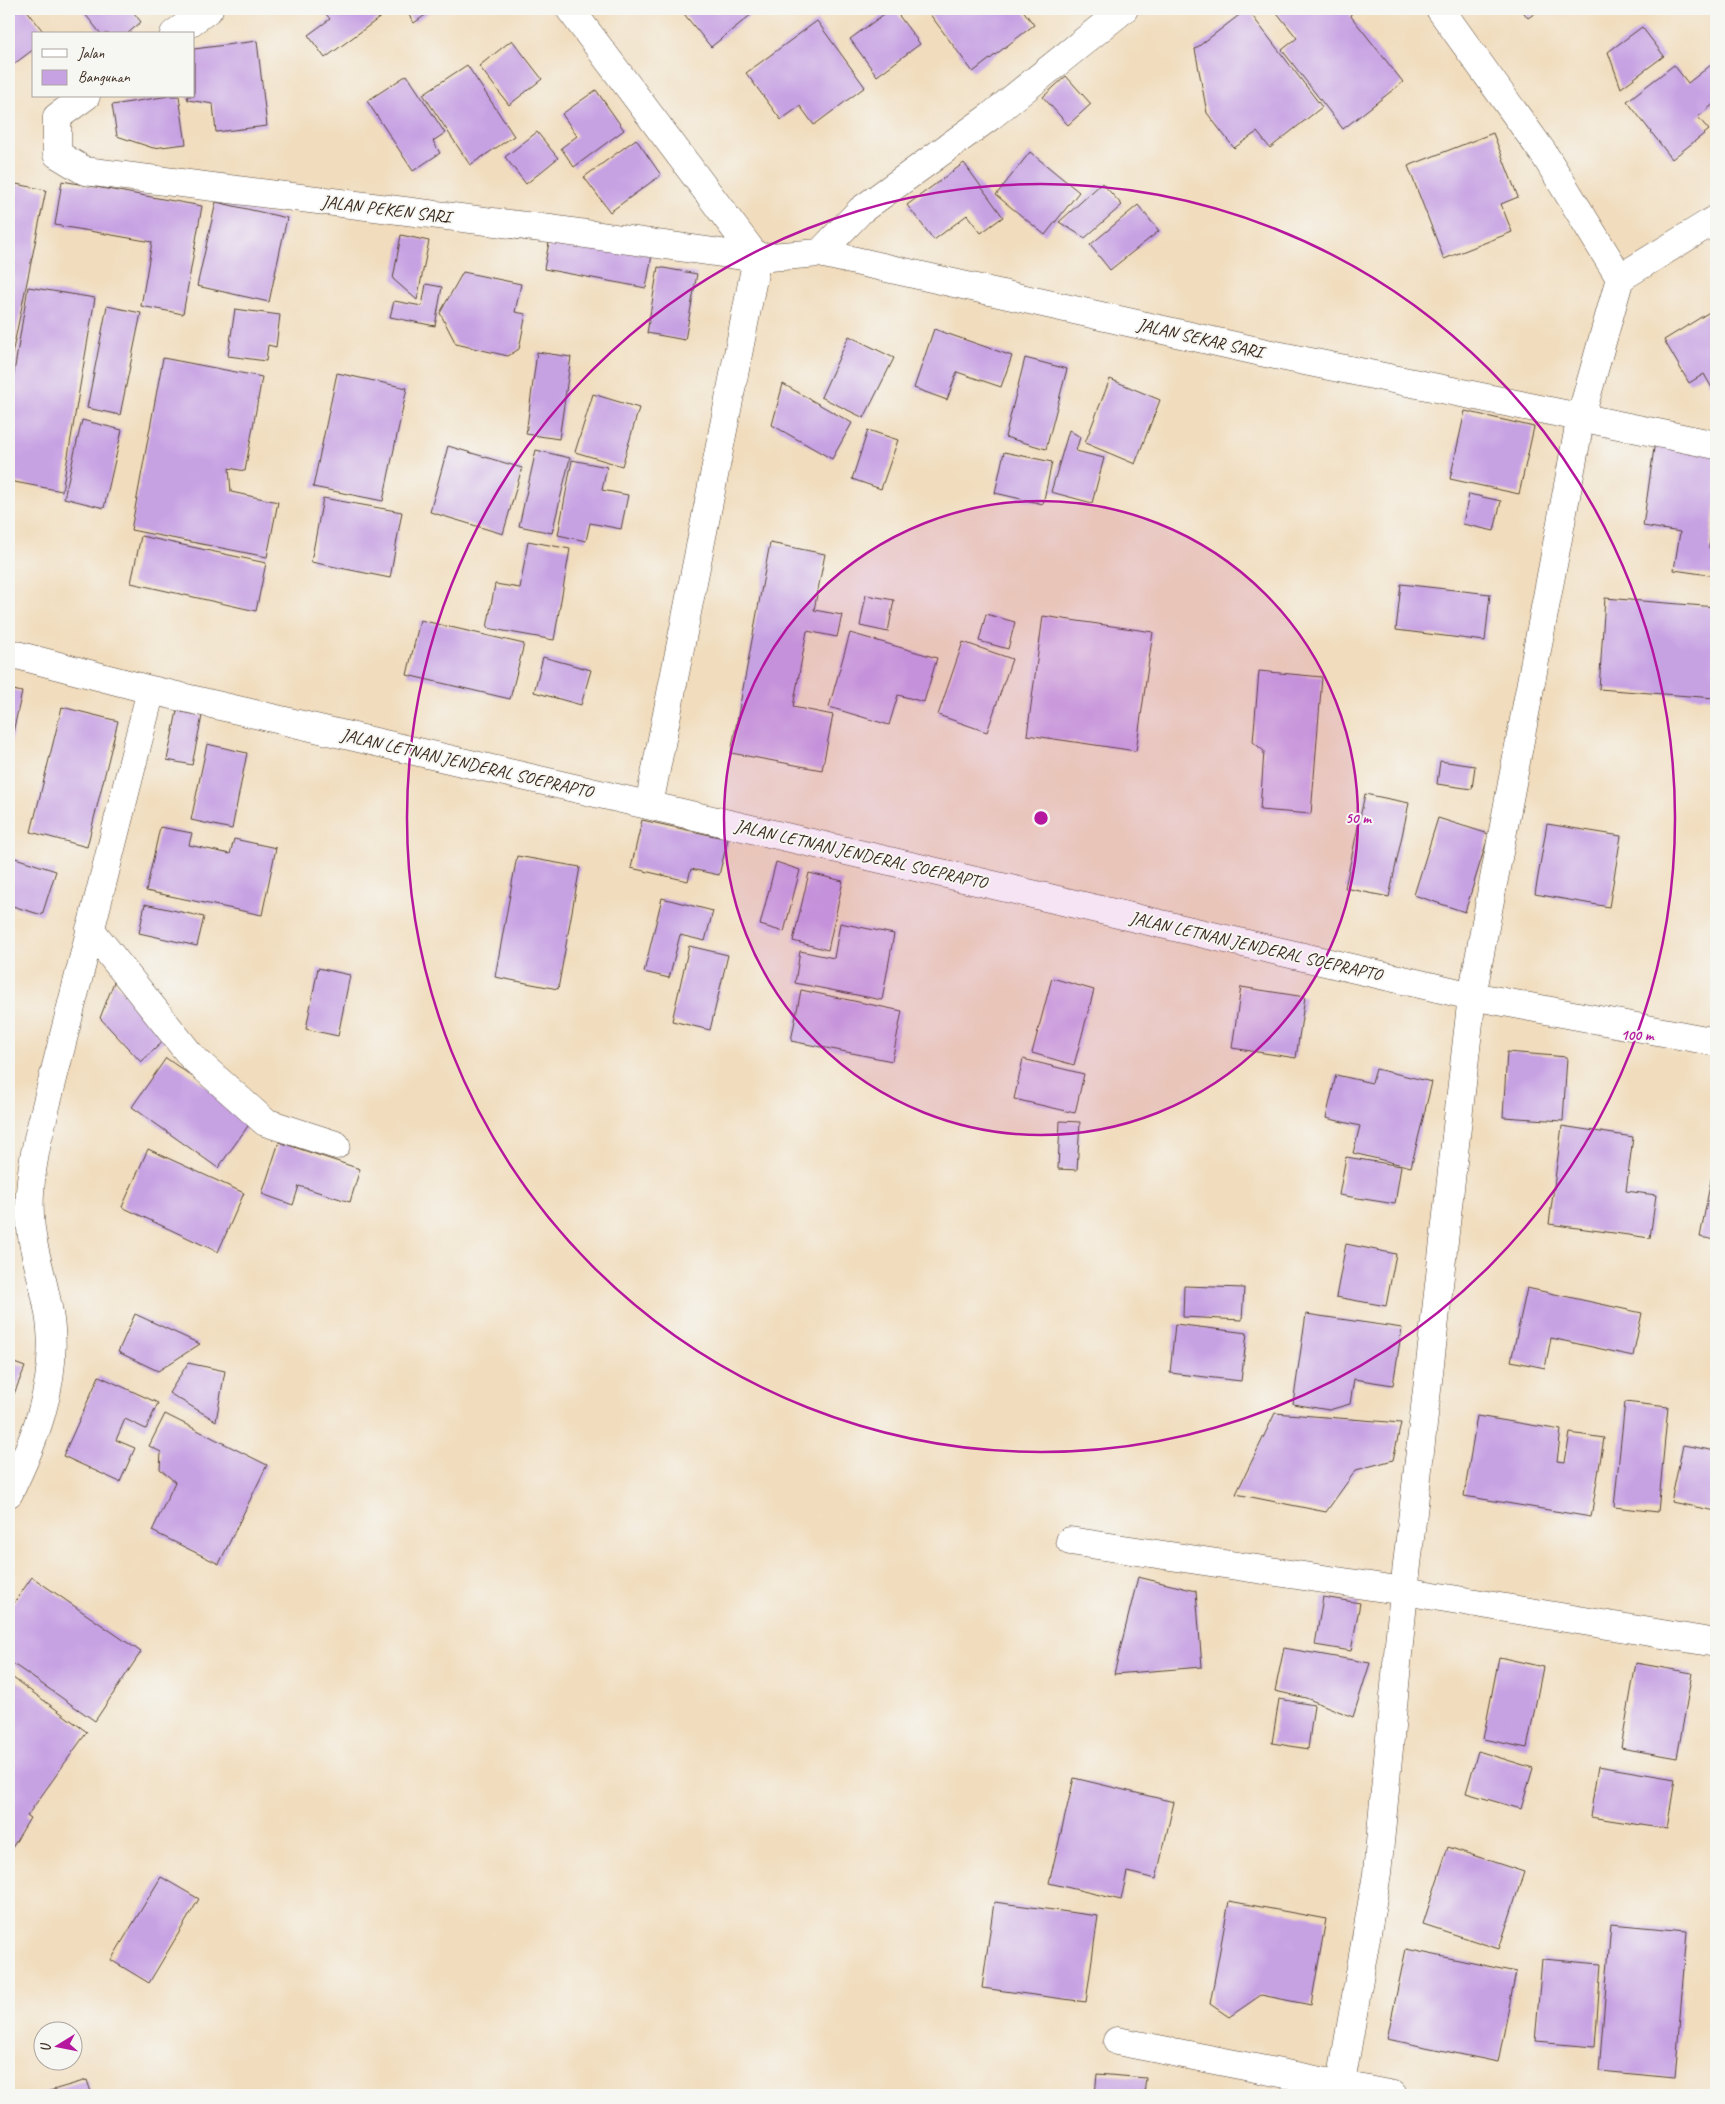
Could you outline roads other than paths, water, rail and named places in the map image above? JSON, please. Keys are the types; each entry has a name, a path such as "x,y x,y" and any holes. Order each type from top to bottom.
{"street":[{"path":"177,32 209,9"},
{"path":"570,9 757,258 649,805"},
{"path":"820,253 861,210 991,116 1124,9"},
{"path":"1440,9 1544,154 1620,278"},
{"name":"JALAN PEKEN SARI","path":"83,98 57,117 57,154 85,171 550,229 757,258"},
{"path":"1340,2090 1377,1874 1404,1591 1472,996 1581,416 1620,278 1716,219"},
{"name":"JALAN SEKAR SARI","path":"757,258 820,253 1266,353 1716,445"},
{"name":"JALAN LETNAN JENDERAL SOEPRAPTO","path":"9,653 151,690 1472,996 1716,1042"},
{"path":"9,1493 44,1408 51,1367 51,1329 34,1247 29,1212 30,1177 38,1138 151,690"},
{"path":"90,929 192,1057 265,1122 336,1145"},
{"path":"1070,1541 1404,1591 1716,1643"},
{"path":"1117,2041 1340,2090 1393,2095"}]}
